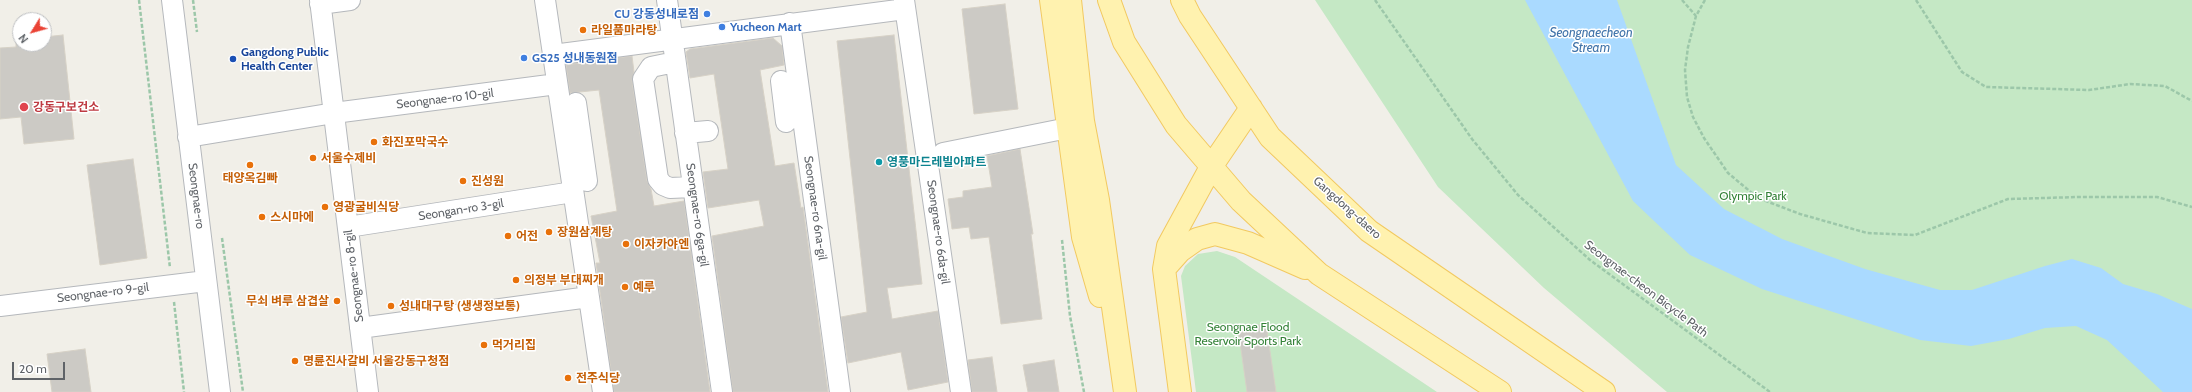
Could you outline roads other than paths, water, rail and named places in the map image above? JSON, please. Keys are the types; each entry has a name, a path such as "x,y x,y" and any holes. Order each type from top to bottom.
{"main road":[{"path":"1051,0 1083,237 1124,384"},
{"path":"1070,0 1083,121 1098,200 1124,384"},
{"path":"1109,0 1124,42 1176,125 1241,201 1319,274"},
{"name":"Gangdong-daero","path":"1182,0 1190,16 1270,137 1369,231 1604,392"},
{"path":"1180,392 1164,269 1168,246 1211,166 1251,108"},
{"path":"1164,269 1180,251 1197,239 1215,234 1248,243 1319,274 1500,392"}],"street":[{"name":"Seongnae-ro","path":"172,0 220,392"},
{"path":"334,113 320,2 350,0"},
{"path":"545,0 557,84 583,184"},
{"name":"Seongnae-ro 6ga-gil","path":"667,0 722,392"},
{"path":"553,54 790,24 904,4"},
{"name":"Seongnae-ro 6da-gil","path":"904,4 961,392"},
{"name":"Seongnae-ro 6na-gil","path":"790,24 788,122 840,392"},
{"path":"675,62 651,67 643,79 658,179 663,185 670,188 693,187"},
{"path":"781,81 788,122"},
{"name":"Seongnae-ro 10-gil","path":"188,137 334,113 557,84"},
{"path":"576,103 583,184 589,297 603,392"},
{"name":"Seongnae-ro 8-gil","path":"334,113 368,392"},
{"path":"942,153 1068,128"},
{"path":"685,133 708,131"},
{"name":"Seongan-ro 3-gil","path":"348,227 583,184"},
{"name":"Seongnae-ro 9-gil","path":"0,306 206,282"},
{"path":"360,328 589,297"}],"water":[{"name":"Seongnaecheon Stream","path":"1525,0 1617,0 1676,165 1724,209 1782,239 1865,269 1940,290 1972,290 2045,266 2072,259 2101,268 2123,284 2157,294 2192,309 2192,392 2163,392 2107,340 2076,326 2045,328 2009,339 1971,346 1920,340 1762,289 1690,255 1633,201"}],"place":[{"name":"CU 강동성내로점","path":"707,14"},
{"name":"Yucheon Mart","path":"722,27"},
{"name":"라일품마라탕","path":"583,30"},
{"name":"GS25 성내동원점","path":"524,58"},
{"name":"Gangdong Public Health Center","path":"233,59"},
{"name":"강동구보건소","path":"24,107"},
{"name":"화진포막국수","path":"374,142"},
{"name":"서울수제비","path":"313,158"},
{"name":"영풍마드레빌아파트","path":"879,162"},
{"name":"태양옥김빠","path":"250,165"},
{"name":"진성원","path":"463,181"},
{"name":"영광굴비식당","path":"325,207"},
{"name":"스시마에","path":"262,217"},
{"name":"장원삼계탕","path":"549,232"},
{"name":"어전","path":"508,236"},
{"name":"이자카야엔","path":"626,244"},
{"name":"의정부 부대찌개","path":"516,280"},
{"name":"예루","path":"625,287"},
{"name":"무쇠 벼루 삼겹살","path":"337,301"},
{"name":"성내대구탕 (생생정보통)","path":"391,306"},
{"name":"먹거리집","path":"484,345"},
{"name":"명륜진사갈비 서울강동구청점","path":"295,361"},
{"name":"전주식당","path":"568,378"}],"park label":[{"name":"Olympic Park","path":"1753,196"},
{"name":"Seongnae Flood Reservoir Sports Park","path":"1248,334"}]}
